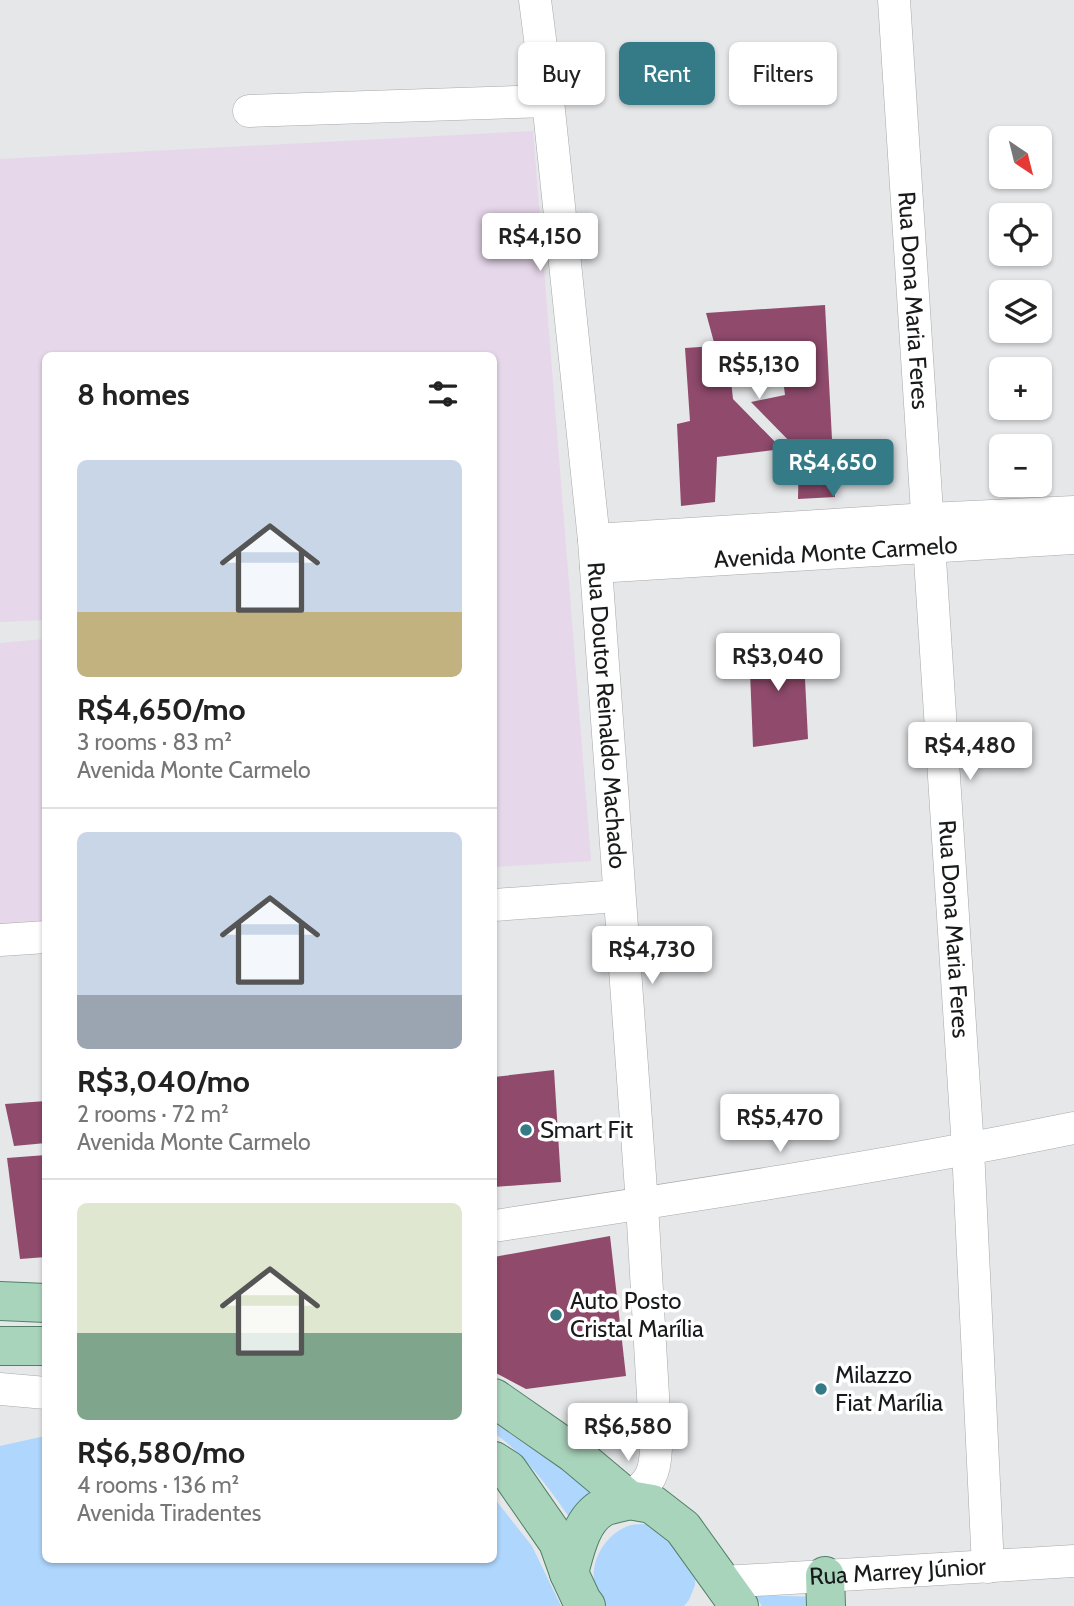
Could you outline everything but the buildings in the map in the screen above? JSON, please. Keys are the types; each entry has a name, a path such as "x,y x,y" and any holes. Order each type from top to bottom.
{"main road":[{"path":"0,1301 42,1303"},
{"path":"0,1346 42,1346"},
{"path":"497,1400 573,1453 629,1500"},
{"path":"497,1463 508,1471 558,1542 569,1573 586,1606"},
{"path":"569,1573 576,1547 588,1521 602,1508 629,1500 652,1504 683,1528 722,1598"}],"street":[{"name":"Rua Doutor Reinaldo Machado","path":"536,0 541,42"},
{"name":"Rua Dona Maria Feres","path":"894,0 968,1149 988,1567"},
{"path":"249,111 518,102"},
{"name":"Rua Doutor Reinaldo Machado","path":"548,105 595,554 642,1203 656,1466 649,1481 629,1500"},
{"name":"Avenida Monte Carmelo","path":"595,554 928,533 1074,512"},
{"name":"Avenida Monte Carmelo","path":"928,533 1074,538"},
{"path":"497,905 619,896"},
{"path":"0,940 42,937"},
{"path":"497,1226 968,1149 1074,1128"},
{"path":"0,1389 42,1393"},
{"name":"Rua Marrey Júnior","path":"722,1598 825,1591 988,1567 1074,1561"}],"shaded area":[{"path":"533,131 591,861 497,867 497,352 42,352 42,620 0,622 0,159"},
{"path":"42,639 42,921 0,925 0,643"},
{"path":"497,1425 577,1477 604,1499 574,1524 528,1463 497,1435"},
{"path":"42,1437 42,1563 497,1563 497,1502 532,1546 561,1606 0,1606 0,1446"},
{"path":"631,1525 664,1527 696,1567 695,1585 689,1600 684,1606 604,1606 594,1581 598,1555 615,1533"},
{"path":"754,1595 817,1597 818,1606 762,1606"}],"place":[{"name":"Smart Fit","path":"526,1130"},
{"name":"Auto Posto Cristal Marília","path":"556,1315"},
{"name":"Milazzo Fiat Marília","path":"821,1389"}]}
